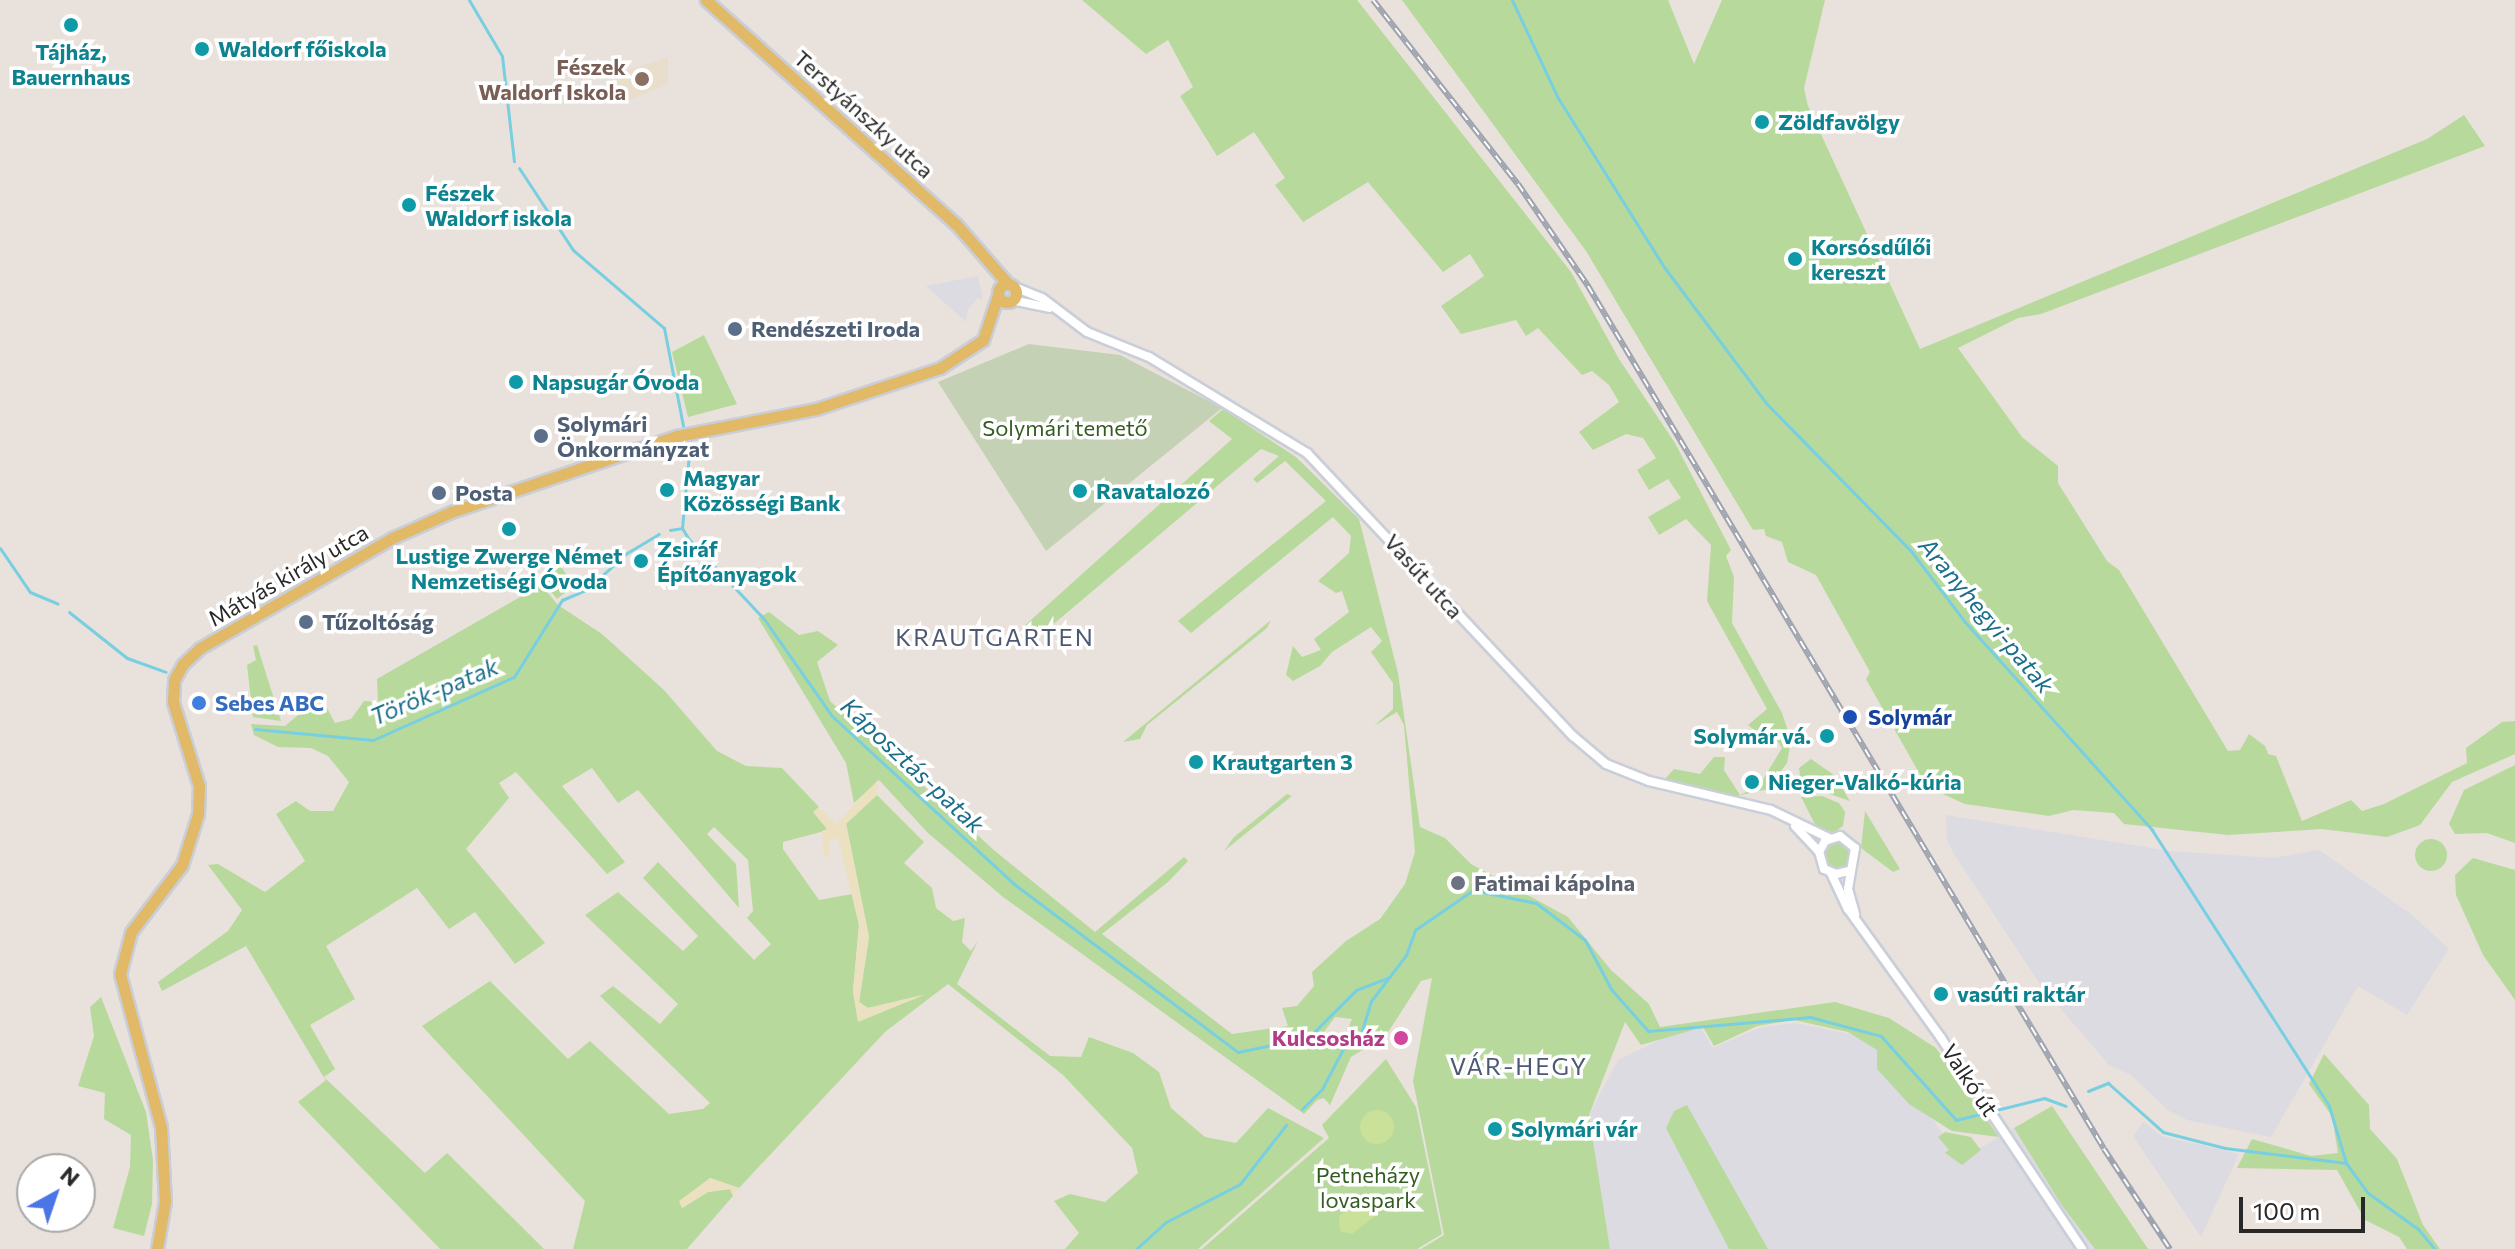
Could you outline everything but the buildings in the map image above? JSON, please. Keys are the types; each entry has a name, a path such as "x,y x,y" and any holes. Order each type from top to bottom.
{"main road":[{"name":"Terstyánszky utca","path":"706,0 956,224 990,263 1006,293"},
{"name":"Mátyás király utca","path":"157,1249 165,1201 161,1127 120,974 131,932 179,871 196,824 199,786 172,694 183,664 200,648 392,538 451,512 677,436 816,409 905,382 972,351 993,323 1006,293"}],"street":[{"name":"Vasút utca","path":"1006,293 1042,298 1062,316"},
{"name":"Vasút utca","path":"1006,293 1028,300 1149,357 1307,453 1573,736 1606,764 1649,781 1752,804 1829,838"},
{"name":"Vasút utca","path":"1788,819 1819,852"},
{"path":"1849,871 1831,873 1820,864 1819,852 1829,838 1852,843 1856,858 1849,871 1857,923"},
{"name":"Valkó út","path":"1831,873 1857,923 1995,1117 2080,1246"}],"shaded area":[{"name":"Fészek Waldorf Iskola","path":"668,57 668,84 625,102 614,75"},
{"path":"978,276 983,300 978,298 968,309 966,322 926,286"},
{"path":"1946,815 2170,851 2274,858 2319,850 2411,914 2449,949 2407,1015 2358,986 2271,1137 2187,1120 2169,1111 2131,1075 2109,1065 2042,987 1956,857 1947,840"},
{"path":"1795,1023 1879,1040 1960,1160 2014,1128 2095,1249 1610,1249 1589,1115 1618,1060 1668,1036 1701,1028 1713,1048 1759,1028"},
{"path":"2143,1122 2162,1136 2239,1154 2201,1237 2133,1136"}],"green space":[{"path":"1082,0 1357,0 1571,272 1619,359 1675,443 1731,550 1726,556 1734,577 1732,623 1782,713 1791,740 1787,763 1768,789 1737,796 1664,780 1674,769 1700,774 1714,757 1725,757 1724,770 1740,795 1759,786 1782,748 1771,731 1758,733 1748,725 1767,709 1707,601 1711,545 1686,519 1659,535 1648,517 1681,498 1668,479 1649,490 1637,470 1656,458 1643,438 1626,434 1593,450 1579,432 1619,402 1609,385 1592,371 1582,375 1538,328 1526,336 1516,320 1461,334 1441,306 1484,276 1470,254 1443,272 1368,182 1303,222 1275,185 1285,178 1254,132 1217,156 1180,96 1193,87 1168,40 1146,54"},
{"path":"1402,0 1668,0 1694,64 1722,0 1825,0 1804,88 1808,106 1920,349 2427,139 2464,115 2485,146 2041,314 2018,318 1958,348 2022,437 2058,466 2058,483 2107,561 2119,570 2228,751 2240,750 2249,734 2265,746 2268,754 2276,756 2302,821 2351,800 2362,811 2384,804 2467,763 2466,748 2502,722 2515,721 2515,754 2452,782 2420,825 2387,837 2322,829 2228,835 2124,824 2114,813 2073,810 2049,816 1965,804 1927,787 1866,679 1870,672 1816,575 1788,562 1782,542 1766,536 1764,529 1753,530 1586,251"},
{"path":"704,335 737,404 688,417 672,352"},
{"name":"Solymári temető","path":"1029,344 1120,355 1222,408 1046,551 938,382"},
{"path":"1223,409 1296,457 1359,519 1398,673 1420,827 1445,838 1471,864 1568,917 1611,970 1649,1004 1660,1027 1835,1002 1889,1018 1936,1048 1999,1137 1952,1131 1909,1104 1877,1069 1877,1050 1848,1032 1794,1020 1757,1026 1714,1046 1703,1027 1641,1045 1625,1022 1589,1115 1610,1249 1421,1249 1444,1235 1413,1081 1432,978 1421,981 1378,1048 1369,1046 1351,1057 1330,1105 1324,1098 1317,1100 1304,1114 1003,897 928,833 879,780 854,803 846,763 758,618 769,612 799,635 818,631 838,645 817,662 830,701 995,851 1095,932 1184,857 1188,861 1168,882 1102,934 1232,1034 1288,1026 1282,1008 1297,1006 1314,986 1312,972 1346,941 1380,919 1405,884 1415,852 1404,725 1397,712 1374,726 1393,709 1393,683 1371,652 1382,641 1371,627 1332,652 1320,666 1293,681 1286,675 1293,646 1302,657 1321,650 1314,639 1349,612 1342,591 1336,593 1318,581 1349,553 1351,536 1333,517 1191,633 1178,621 1326,501 1285,461 1257,483 1253,479 1279,456 1261,449 1037,638 1021,629 1232,439 1209,421","holes":["1335,1017 1352,1019 1341,1044 1318,1040"]},
{"path":"558,562 574,586 557,599 545,584 554,577 549,569"},
{"path":"541,585 558,605 602,634 664,690 717,751 746,766 782,768 819,807 814,812 828,830 783,842 783,849 819,900 852,894 859,925 853,991 858,1021 919,997 868,1008 859,1002 869,937 846,823 877,795 924,842 904,863 932,888 936,908 953,921 965,918 962,942 971,951 978,941 957,984 1050,1056 1081,1057 1089,1037 1133,1053 1159,1072 1171,1108 1205,1137 1236,1143 1268,1108 1324,1138 1198,1249 1065,1249 1079,1233 1054,1201 1070,1194 1105,1202 1138,1173 1132,1148 1063,1075 948,984 885,1032 739,1188 710,1178 682,1208 708,1192 730,1189 733,1196 687,1249 573,1249 585,1201 422,1026 490,981 568,1059 590,1041 669,1114 703,1109 710,1103 600,996 613,986 660,1024 678,1004 585,915 618,892 683,951 698,936 643,878 658,862 754,960 771,944 747,918 753,911 748,860 714,827 707,834 736,864 739,908 638,790 618,803 592,768 562,786 625,862 607,874 516,772 499,783 509,798 466,849 545,943 515,964 475,912 449,929 417,888 326,946 355,999 310,1025 335,1069 324,1077 425,1173 447,1153 544,1249 440,1249 298,1102 326,1080 323,1076 246,946 162,991 158,982 228,931 242,910 208,865 218,864 265,892 305,861 276,814 296,801 310,811 333,811 349,782 328,756 311,748 278,747 254,735 251,724 285,726 298,715 327,708 335,723 351,719 364,701 378,702 377,679"},
{"path":"1271,620 1267,628 1147,725 1140,739 1123,742"},
{"path":"257,645 281,721 253,717 247,665 256,660 253,646"},
{"path":"1811,759 1834,775 1850,801 1801,784 1799,768"},
{"path":"2515,765 2515,843 2487,833 2455,834 2449,824 2464,790"},
{"path":"1287,794 1292,796 1224,851 1234,837"},
{"path":"1822,796 1839,803 1845,812 1843,826 1833,833 1818,830 1801,797"},
{"path":"1865,811 1900,869 1893,872 1861,848"},
{"path":"2431,839 2443,843 2447,855 2443,867 2431,871 2419,867 2415,855 2419,843"},
{"path":"1838,842 1847,846 1851,855 1847,864 1838,868 1829,864 1825,855 1829,846"},
{"path":"2473,858 2515,870 2515,1000 2483,955 2456,895 2455,875"},
{"path":"101,997 146,1112 153,1160 152,1204 144,1236 113,1228 130,1167 131,1135 104,1119 105,1093 78,1086 94,1036 90,1007"},
{"path":"2324,1054 2369,1105 2370,1129 2397,1159 2423,1225 2440,1249 2407,1249 2399,1237 2365,1220 2337,1170 2237,1168 2252,1139 2311,1156 2338,1153 2332,1116 2309,1084"},
{"name":"Petneházy lovaspark","path":"1386,1059 1416,1107 1442,1234 1417,1249 1202,1249 1329,1138 1322,1125"},
{"path":"1687,1105 1768,1249 1729,1249 1666,1128 1674,1111"},
{"path":"2052,1106 2148,1249 2095,1249 2061,1204 2014,1128"},
{"path":"1377,1110 1389,1115 1394,1127 1389,1139 1377,1144 1365,1139 1360,1127 1365,1115"},
{"path":"1945,1132 1971,1137 1981,1150 1962,1165 1945,1153 1949,1150 1938,1137"},
{"path":"1364,1197 1379,1203 1378,1214 1352,1234 1340,1231 1339,1216"}],"sand":[{"path":"878,780 877,795 846,824 869,937 859,1002 868,1008 926,994 858,1022 853,991 859,925 838,838 829,840 830,856 824,855 822,831 827,829 813,812 819,807 836,824"},
{"path":"710,1178 739,1188 733,1196 730,1189 708,1192 682,1208 679,1201"}],"waterway":[{"name":"Káposztás-patak","path":"469,0 502,56 514,161"},
{"name":"Aranyhegyi-patak","path":"1512,0 1558,98 1664,267 1766,403 1911,551 1965,622 2152,830 2329,1106 2346,1163 2368,1193 2418,1229 2435,1249"},
{"name":"Káposztás-patak","path":"519,168 573,250 664,328 684,431"},
{"name":"Káposztás-patak","path":"686,438 689,454 682,528 688,538 764,619 832,716 1014,884 1238,1052 1309,1037 1356,990 1390,977"},
{"name":"Török-patak","path":"670,530 682,528"},
{"name":"Török-patak","path":"255,729 373,740 514,677 562,600 586,590 627,553 659,534"},
{"name":"Török-patak","path":"0,548 30,592 58,604"},
{"name":"Török-patak","path":"69,612 127,658 166,672"},
{"path":"1302,1109 1322,1089 1343,1049 1359,1040 1371,1001 1406,955 1415,930 1473,890 1536,903 1585,940 1611,989 1648,1031 1810,1017 1881,1036 1956,1120 2044,1098 2066,1106"},
{"path":"2088,1091 2108,1083 2163,1132 2225,1148 2346,1163"},
{"path":"1136,1249 1166,1222 1240,1184 1286,1125"}],"railway":[{"path":"1373,0 1518,184 1588,286 2104,1149 2170,1249"}],"place":[{"name":"Tájház, Bauernhaus","path":"71,25"},
{"name":"Waldorf főiskola","path":"202,49"},
{"name":"Fészek Waldorf Iskola","path":"642,79"},
{"name":"Zöldfavölgy","path":"1762,122"},
{"name":"Fészek Waldorf iskola","path":"409,205"},
{"name":"Korsósdűlői kereszt","path":"1795,259"},
{"name":"Rendészeti Iroda","path":"735,329"},
{"name":"Napsugár Óvoda","path":"516,382"},
{"name":"Solymári Önkormányzat","path":"541,436"},
{"name":"Magyar Közösségi Bank","path":"667,490"},
{"name":"Ravatalozó","path":"1080,491"},
{"name":"Posta","path":"439,493"},
{"name":"Lustige Zwerge Német Nemzetiségi Óvoda","path":"509,529"},
{"name":"Zsiráf Építőanyagok","path":"641,561"},
{"name":"Tűzoltóság","path":"306,622"},
{"name":"Sebes ABC","path":"199,703"},
{"name":"Solymár","path":"1850,717"},
{"name":"Solymár vá.","path":"1827,736"},
{"name":"Krautgarten 3","path":"1196,762"},
{"name":"Nieger-Valkó-kúria","path":"1752,782"},
{"name":"Fatimai kápolna","path":"1458,883"},
{"name":"vasúti raktár","path":"1941,994"},
{"name":"Kulcsosház","path":"1401,1038"},
{"name":"Solymári vár","path":"1495,1129"}],"district":[{"name":"KRAUTGARTEN","path":"995,637"},
{"name":"VÁR-HEGY","path":"1519,1066"}]}
